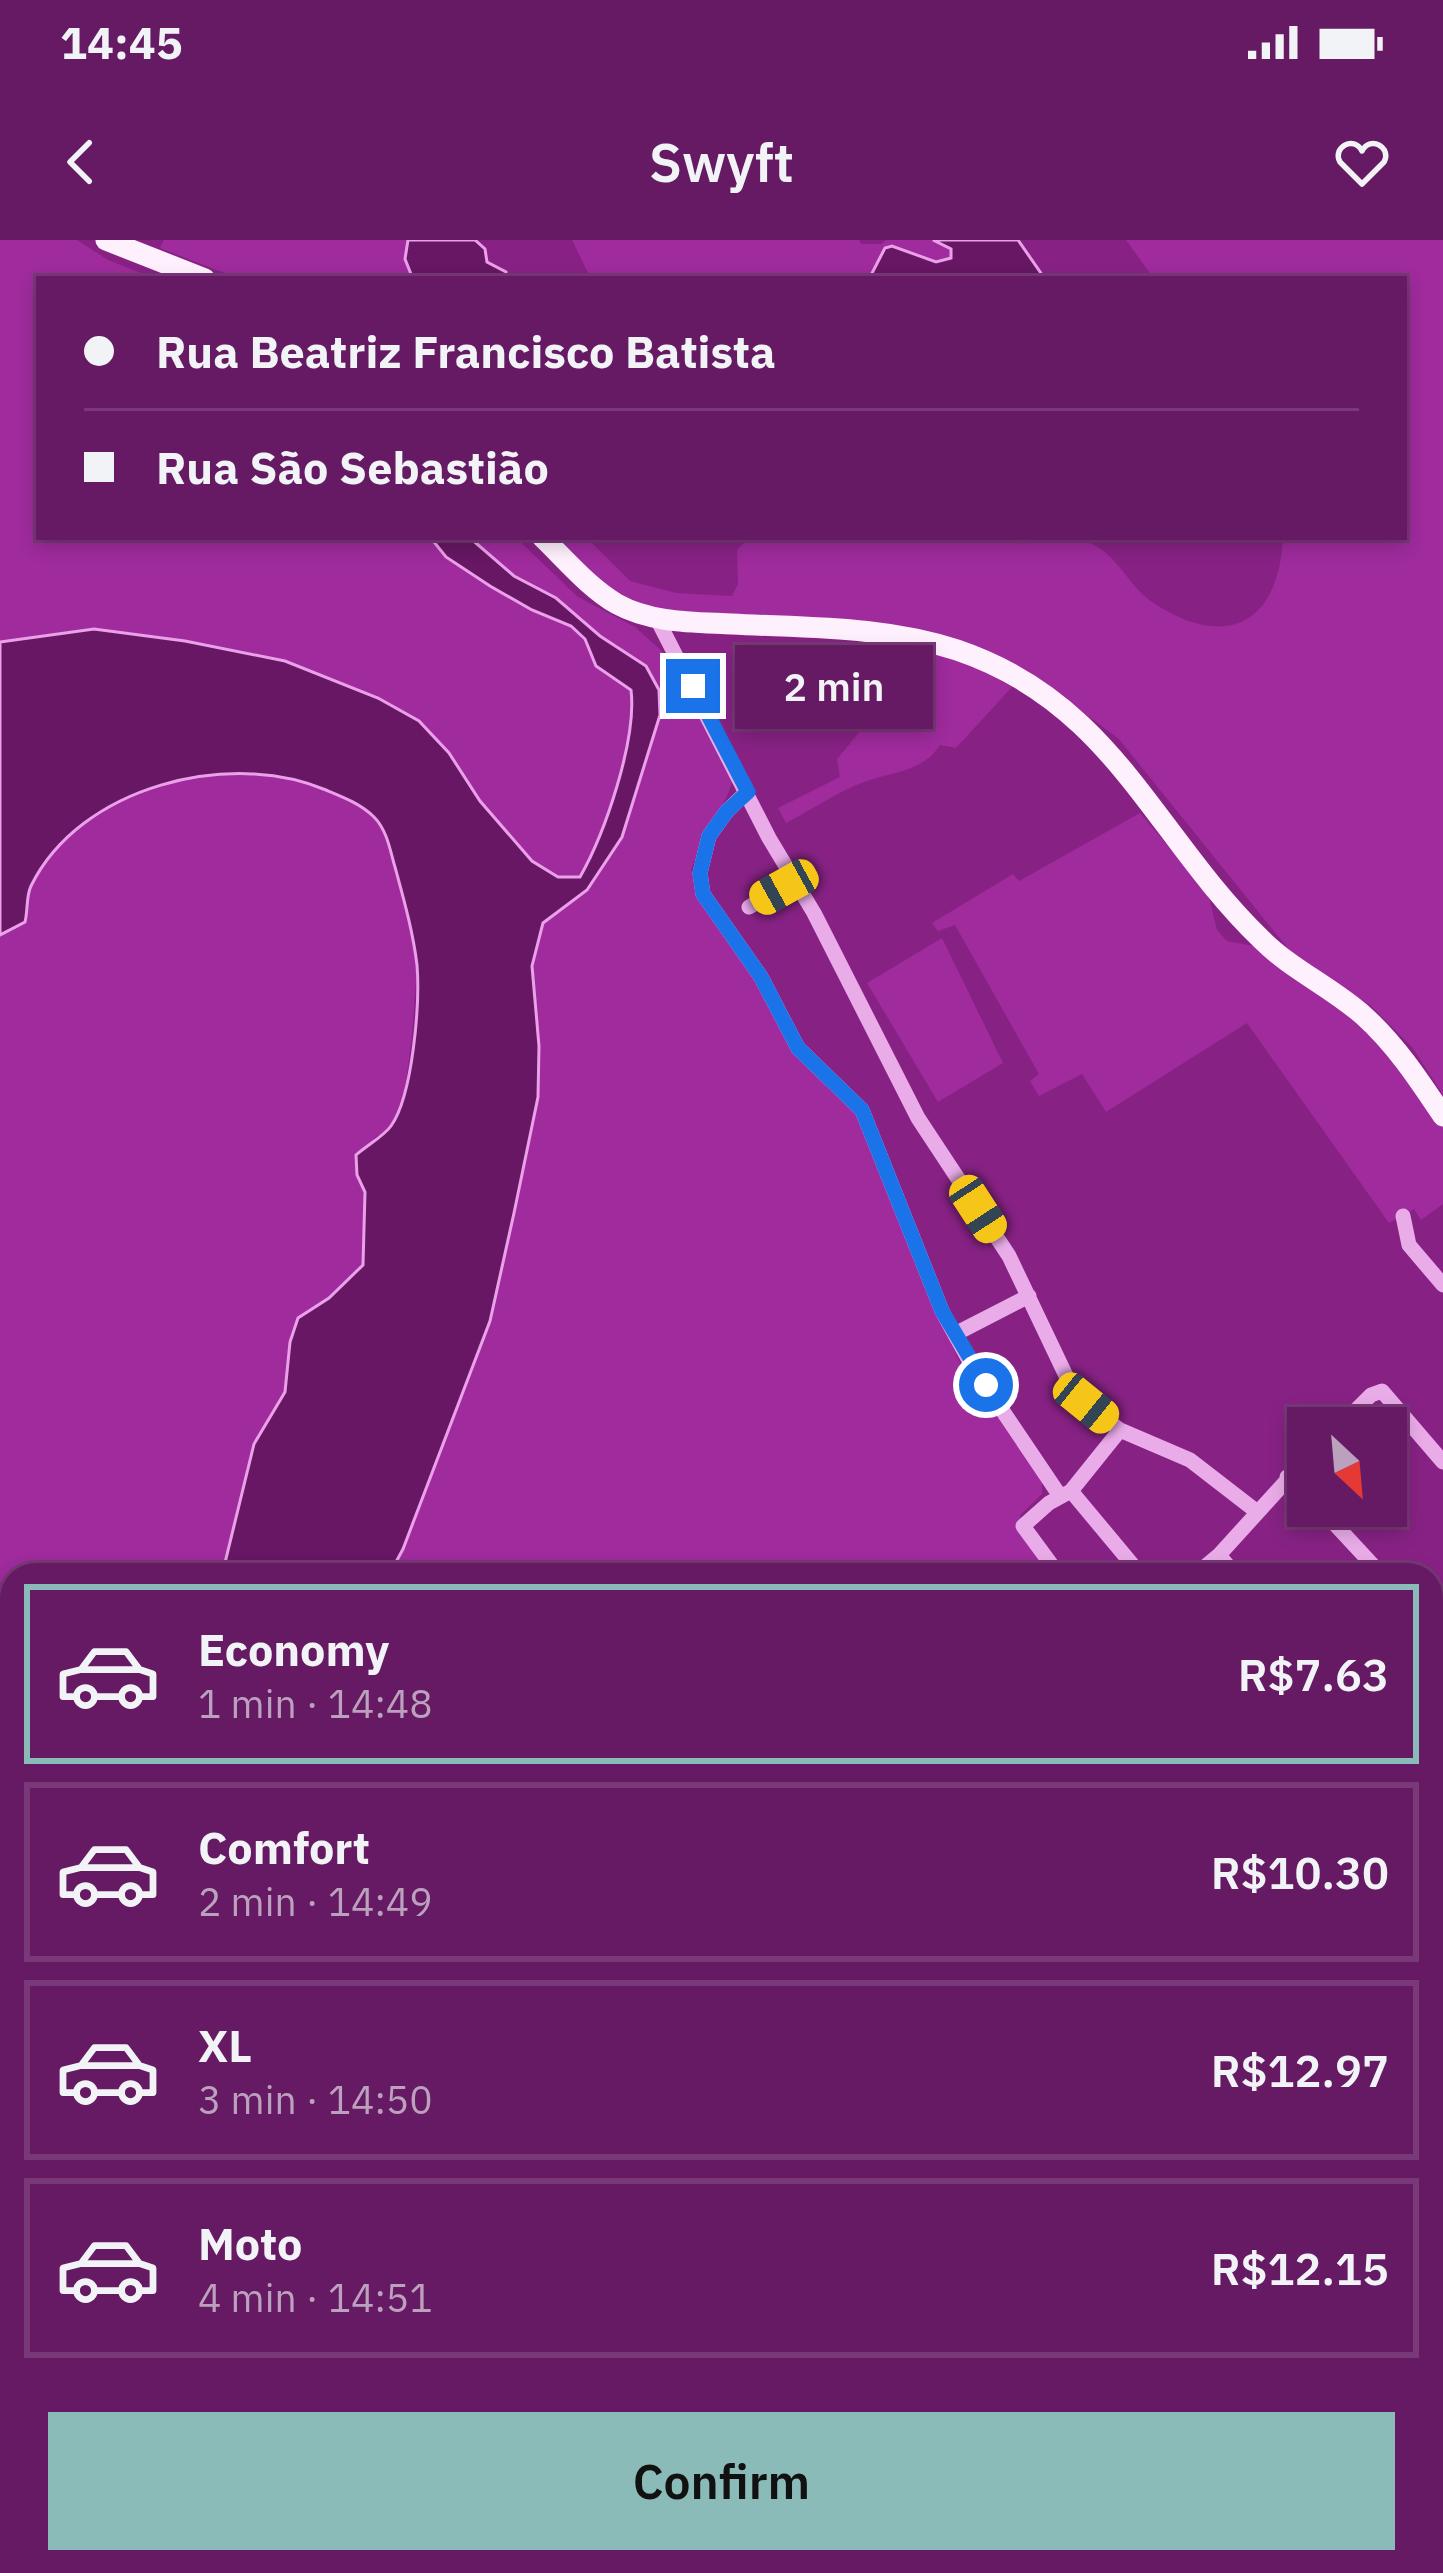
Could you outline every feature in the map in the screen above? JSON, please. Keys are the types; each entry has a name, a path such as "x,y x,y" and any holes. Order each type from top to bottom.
{"main road":[{"path":"106,240 197,276"},
{"path":"545,540 613,602 656,617 870,630 918,638 1018,674 1059,701 1100,742 1261,939 1361,1013 1392,1044 1443,1115"}],"street":[{"path":"656,617 918,1118 1009,1256 1070,1382 1086,1403 1120,1430 1190,1460 1256,1510"},
{"path":"748,792 709,836 700,873 703,894 761,977 798,1048 862,1110 955,1334 1065,1494 1131,1563"},
{"path":"749,907 795,881"},
{"path":"1403,1216 1409,1245 1443,1285"},
{"path":"955,1334 1029,1296"},
{"path":"1359,1407 1382,1391 1396,1407"},
{"path":"1407,1420 1443,1462"},
{"path":"1049,1563 1024,1531 1024,1524 1065,1494 1120,1430"},
{"path":"1210,1563 1287,1477"},
{"path":"1337,1527 1371,1563"},
{"path":"1220,1555 1226,1563"}],"shaded area":[{"path":"0,240 77,240 108,260 148,276 36,276 36,540 432,540 446,557 490,586 571,626 585,639 596,666 631,690 629,736 618,786 580,877 558,877 532,861 419,721 378,698 285,661 185,641 94,629 0,642"},
{"path":"164,240 408,240 406,266 411,276 232,276 160,248"},
{"path":"408,240 475,240 485,249 487,262 506,276 412,276 405,259"},
{"path":"572,240 859,240 881,244 886,240 933,240 951,249 951,258 936,262 892,246 885,249 871,276 590,276"},
{"path":"933,240 1018,240 1043,276 871,276 885,248 892,246 936,262 951,258 951,249"},
{"path":"1126,240 1443,240 1443,1095 1412,1047 1371,1006 1290,951 1118,738 1033,676 977,647 923,629 643,606 601,582 557,540 589,540 630,581 676,593 732,596 738,584 737,550 747,540 1085,542 1109,555 1152,602 1178,617 1224,626 1243,621 1259,609 1271,591 1283,540 1407,540 1407,276 1152,276"},
{"path":"432,540 472,540 514,576 556,598 600,636 646,666 659,690 660,715 622,837 587,890 543,923 532,966 538,1097 490,1321 403,1549 395,1563 225,1563 254,1444 285,1392 290,1342 298,1318 329,1298 363,1265 365,1192 357,1175 356,1155 391,1126 399,1112 413,1048 417,965 408,916 388,840 369,812 326,790 288,778 203,776 161,785 84,823 54,851 31,886 25,922 0,935 0,642 94,629 185,641 285,661 378,698 419,721 532,861 558,877 580,877 617,786 629,734 631,690 596,666 585,639 571,626 532,610 446,557"},
{"path":"472,540 518,540 578,597 635,627 674,662 736,769 691,870 720,931 749,969 786,1039 854,1107 957,1357 967,1375 993,1401 1042,1479 1042,1494 1020,1515 1024,1533 1045,1563 394,1563 490,1321 538,1097 532,966 543,922 587,890 622,837 660,715 619,646 556,598 514,576"},
{"path":"914,647 977,666 1012,687 956,748 940,745 916,766 854,786 786,823 778,808 840,777 837,759 866,724 885,714"},
{"path":"204,773 297,777 353,802 374,817 385,834 410,922 417,970 404,1097 389,1130 375,1137 357,1175 365,1192 363,1265 329,1298 298,1318 285,1392 254,1444 225,1563 0,1563 0,935 13,930 30,887 60,844 104,811 154,788"},
{"path":"1140,813 1208,893 1217,930 1227,941 1259,947 1359,1019 1443,1126 1443,1204 1421,1220 1414,1209 1389,1223 1247,1023 1106,1112 1082,1074 1039,1096 1030,1081 1039,1074 955,925 938,931 932,923 1013,874 1019,881"},
{"path":"942,938 1003,1063 938,1102 867,983"}],"route":[{"path":"693,686 748,792 709,836 700,873 703,894 761,977 798,1048 862,1110 942,1311 986,1385"}]}
